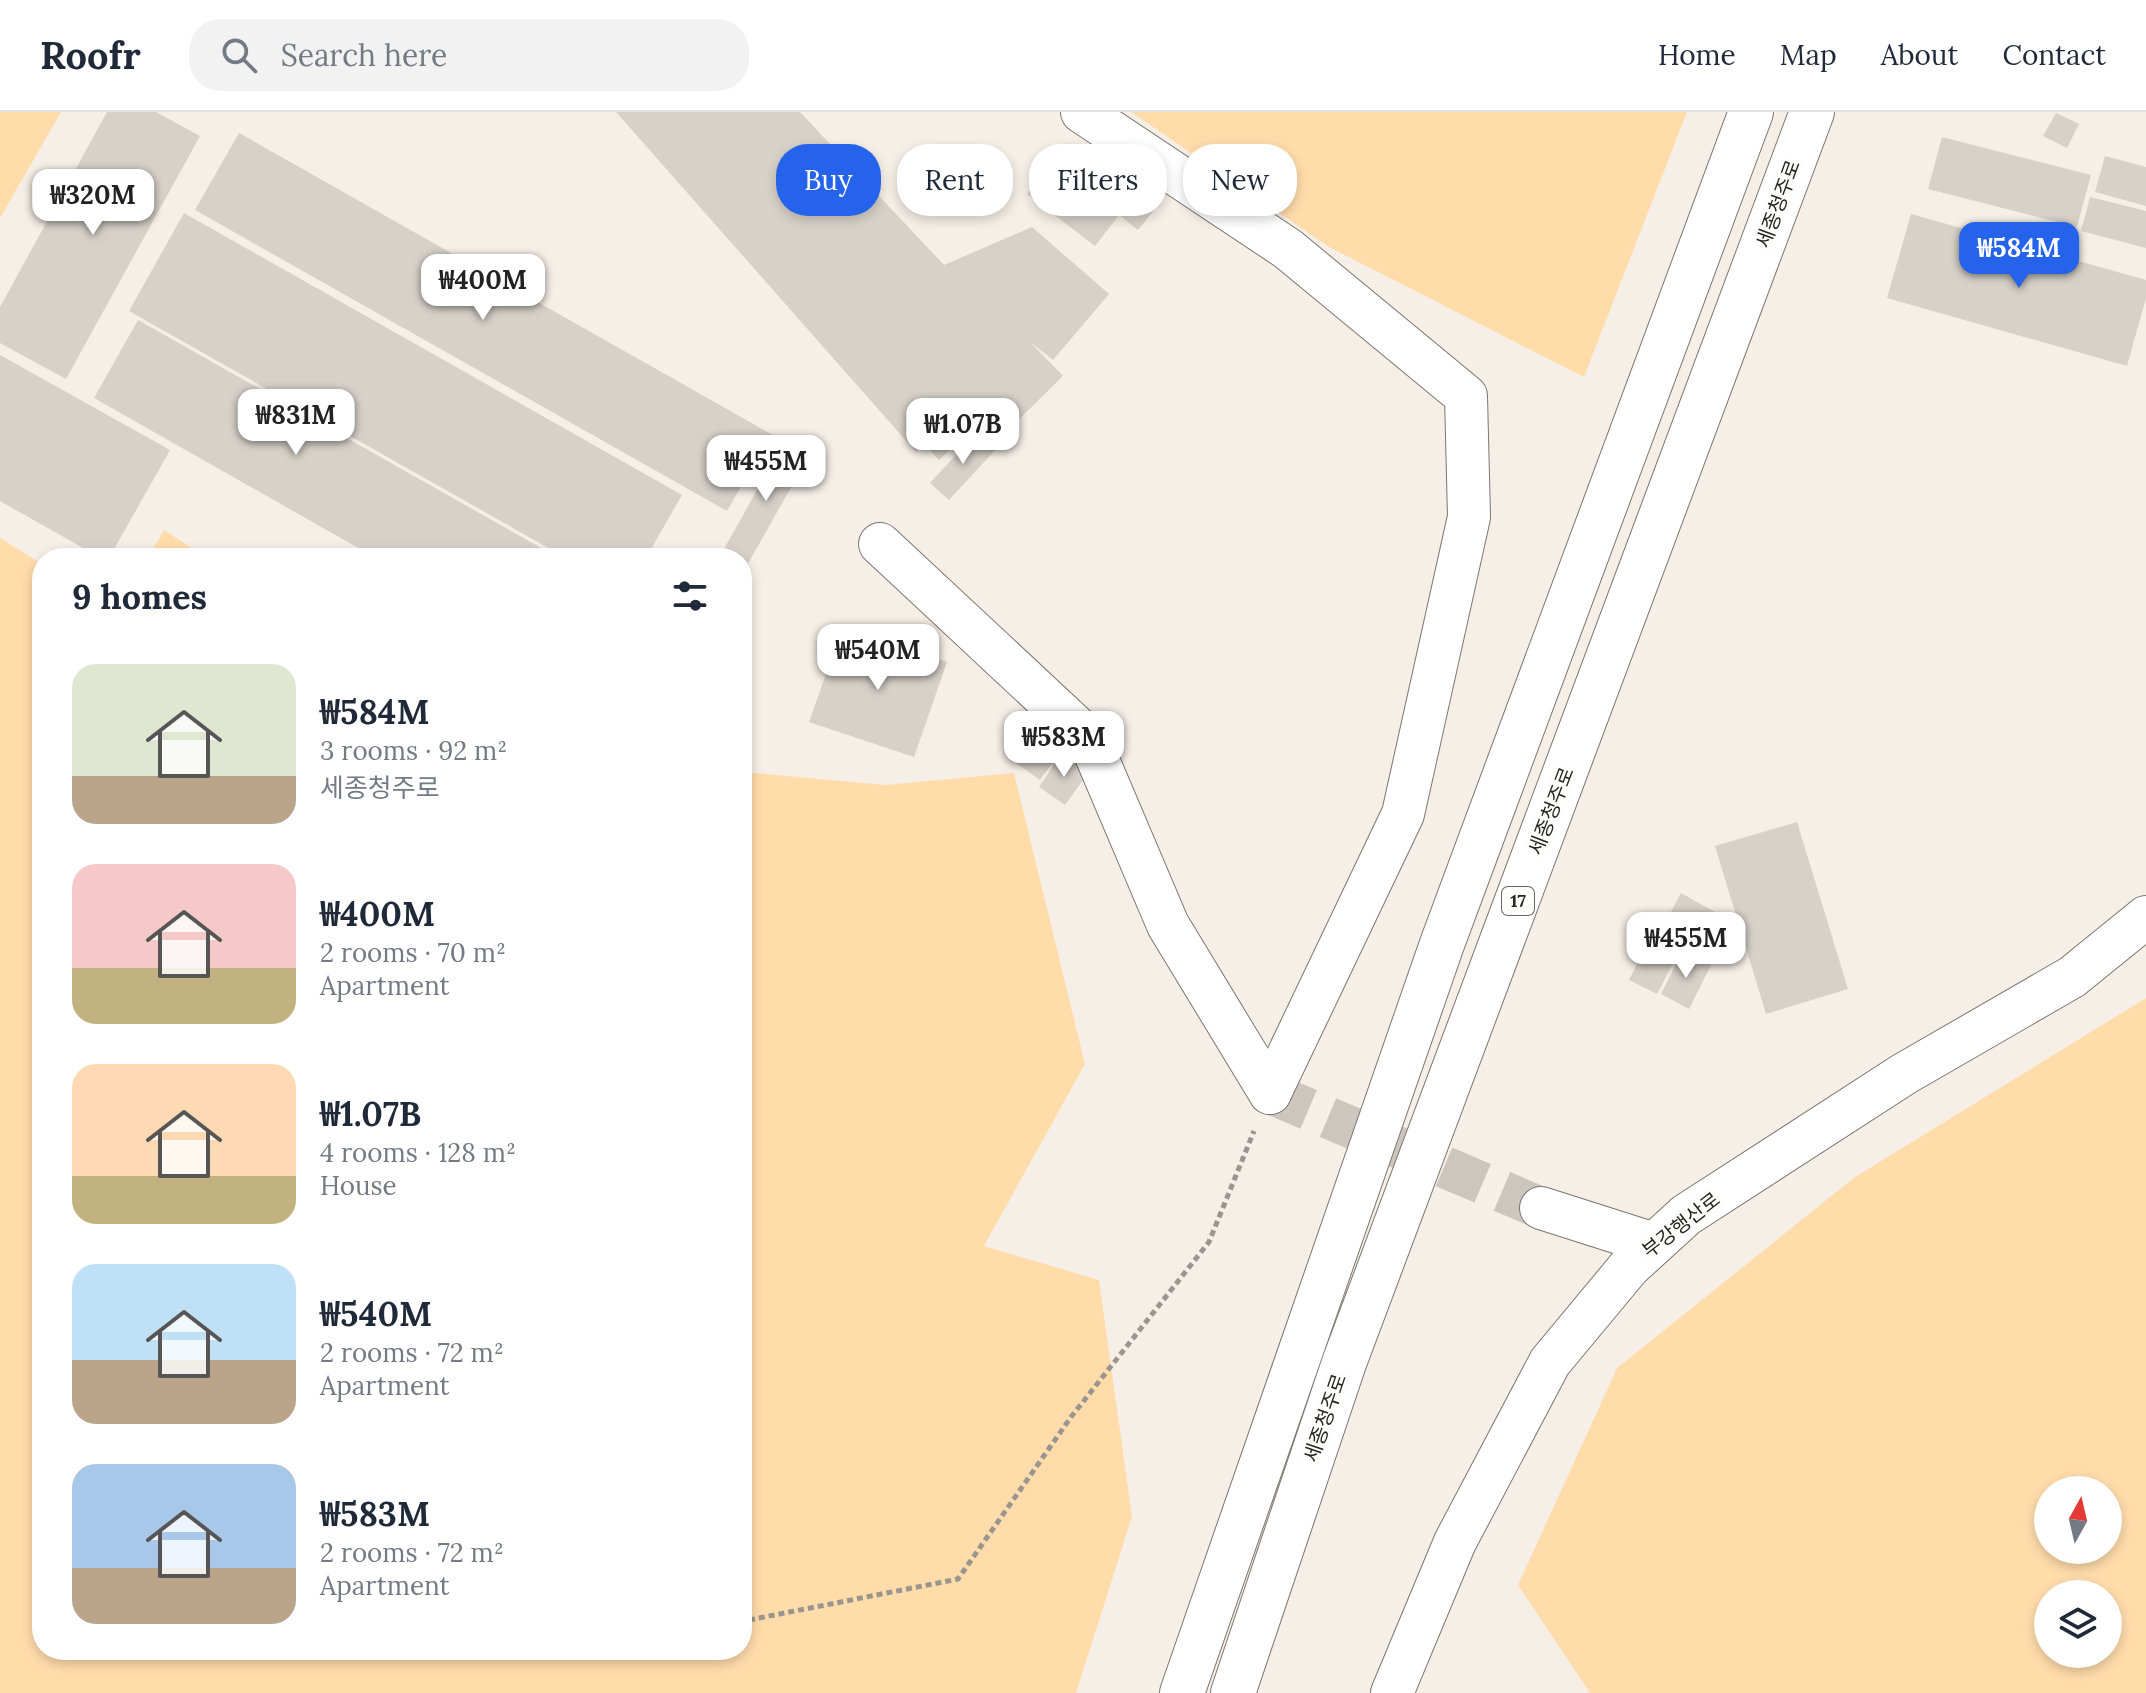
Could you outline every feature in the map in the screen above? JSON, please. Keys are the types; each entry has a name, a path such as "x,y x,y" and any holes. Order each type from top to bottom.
{"highway":[{"path":"1182,1693 1442,944 1751,112"},
{"name":"세종청주로","path":"1233,1693 1344,1363 1812,112"}],"street":[{"path":"1082,112 1288,249 1466,396 1469,517 1403,814 1270,1093"},
{"path":"880,544 1089,739 1168,925 1270,1093"},
{"name":"부강행산로","path":"1392,1693 1455,1542 1550,1362 1629,1267 1686,1215 1904,1074 2072,977 2146,917"},
{"path":"1541,1208 1654,1244"}],"path":[{"path":"752,1619 958,1579 1071,1417 1209,1242 1270,1093"}],"shaded area":[{"path":"0,112 61,112 0,218"},
{"path":"1131,112 1687,112 1584,377 1329,247 1284,216 1297,216 1297,144 1183,144 1183,147"},
{"path":"164,530 192,548 154,548"},
{"path":"0,538 32,558 32,1660 752,1660 752,773 885,785 1014,773 1085,1064 984,1246 1099,1280 1132,1517 1076,1693 0,1693"},
{"path":"2146,998 2146,1693 1590,1693 1518,1585 1617,1368 1855,1177"}],"building":[{"path":"107,112 156,112 200,136 66,379 0,343 0,307"},
{"path":"616,112 800,112 830,144 776,144 776,216 881,216 881,198 944,265 1032,227 1109,294 1053,360 1030,342 1063,376 996,442 978,423 939,460 924,444 916,452"},
{"path":"2056,113 2079,124 2067,148 2043,136"},
{"path":"239,133 771,434 727,511 195,210"},
{"path":"1942,137 2091,175 2077,227 1928,189"},
{"path":"2105,156 2146,167 2146,206 2095,192"},
{"path":"2090,197 2146,211 2146,248 2081,231"},
{"path":"184,213 682,495 652,548 548,548 129,311"},
{"path":"1911,214 2146,280 2146,298 2127,366 1887,298"},
{"path":"1056,216 1118,216 1095,246"},
{"path":"1120,216 1149,216 1138,230"},
{"path":"138,320 541,548 358,548 94,398"},
{"path":"0,355 170,450 115,548 83,548 0,501"},
{"path":"977,432 996,449 949,500 930,483"},
{"path":"785,440 810,454 752,556 752,548 725,548"},
{"path":"843,626 947,662 914,757 809,722"},
{"path":"1040,729 1064,747 1040,780 1016,763"},
{"path":"1062,753 1089,772 1065,805 1039,787"},
{"path":"1797,822 1848,989 1766,1014 1715,846"},
{"path":"1681,893 1731,921 1712,956 1662,929"},
{"path":"1651,936 1680,950 1657,994 1629,980"},
{"path":"1683,950 1711,965 1689,1009 1661,994"}],"tunnel":[{"path":"1270,1093 1541,1208"}]}
